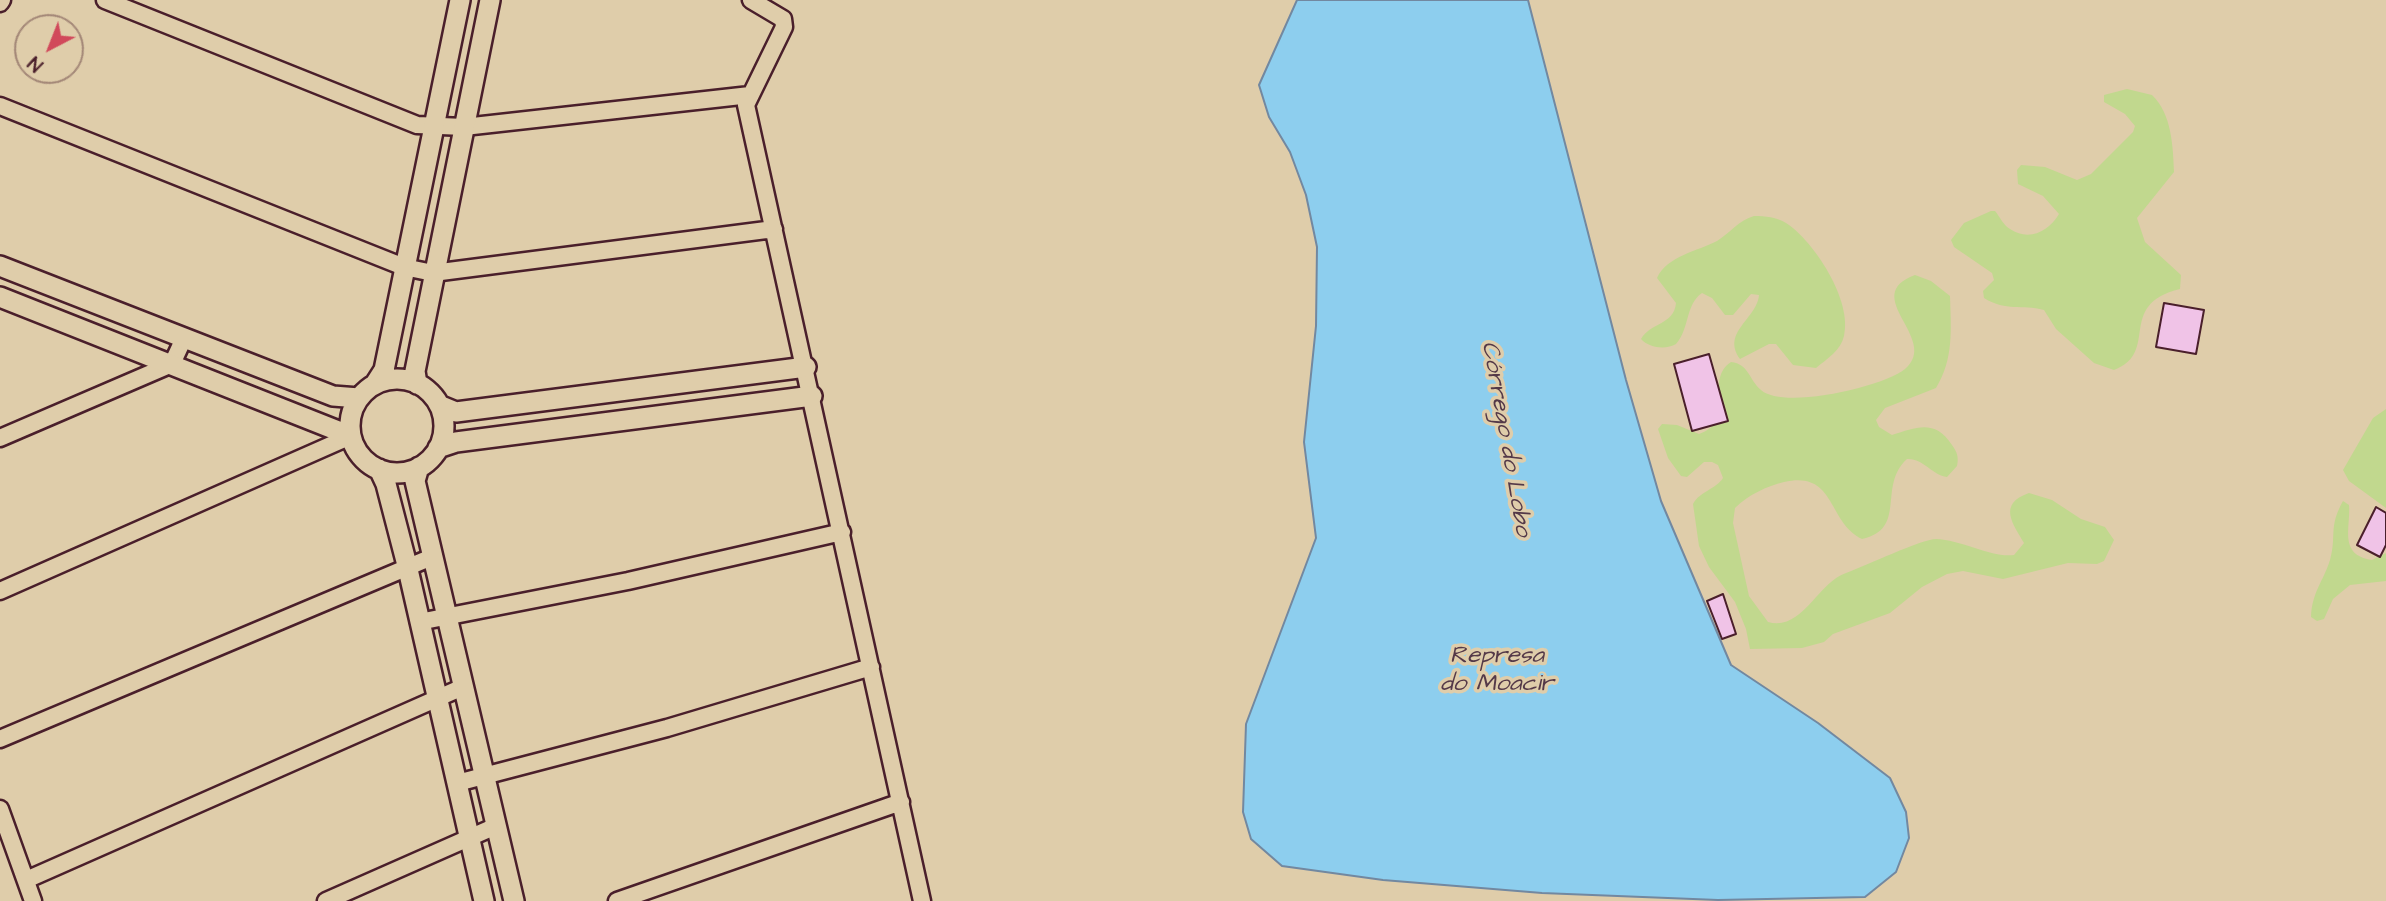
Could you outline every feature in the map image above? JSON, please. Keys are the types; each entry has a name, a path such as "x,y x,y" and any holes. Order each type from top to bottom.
{"street":[{"path":"105,0 417,125 464,127 750,95"},
{"path":"419,467 395,473 379,469 360,454 351,436 351,414 359,398 375,384 384,370 460,0"},
{"path":"418,384 415,371 433,273 490,0"},
{"path":"751,0 783,19 784,27 750,95 746,110 806,367 922,901"},
{"path":"0,106 404,267 433,273 774,229"},
{"path":"0,266 334,396 359,398"},
{"path":"0,297 351,436"},
{"path":"0,438 172,364 184,338"},
{"path":"439,405 456,412 806,367"},
{"path":"375,384 398,379 418,384 431,394 439,405 444,427 438,448"},
{"path":"514,901 415,481 419,467 438,448 456,442 812,396"},
{"path":"0,592 351,436"},
{"path":"379,469 386,484 407,565 484,901"},
{"path":"419,622 628,581 842,532"},
{"path":"0,739 407,565 432,557"},
{"path":"457,783 667,728 872,667"},
{"path":"26,880 463,687"},
{"path":"617,901 901,802"},
{"path":"0,809 33,901"},
{"path":"326,901 496,826"}],"green space":[{"path":"2127,89 2152,95 2167,121 2174,172 2137,218 2145,242 2181,275 2180,289 2160,296 2149,306 2143,317 2135,352 2128,362 2114,370 2094,363 2056,329 2044,310 2000,305 1984,298 1983,291 1994,280 1992,273 1954,247 1951,240 1964,223 1991,211 1995,211 2008,228 2024,235 2038,233 2050,225 2059,214 2043,196 2018,184 2017,170 2021,165 2045,167 2077,180 2091,174 2133,132 2135,126 2125,114 2104,102 2104,95"},
{"path":"1754,216 1771,217 1786,223 1808,243 1829,273 1843,306 1845,322 1844,336 1837,350 1816,368 1793,365 1776,344 1769,344 1740,359 1735,349 1737,333 1753,311 1759,295 1751,294 1733,315 1725,315 1712,298 1702,293 1693,304 1684,331 1676,344 1663,347 1644,342 1641,339 1645,333 1667,320 1674,310 1676,303 1657,278 1668,264 1717,241"},
{"path":"1915,275 1931,281 1950,296 1949,355 1936,388 1885,408 1876,420 1879,427 1892,435 1925,427 1939,431 1955,450 1958,457 1957,466 1947,477 1918,461 1907,459 1898,470 1894,481 1889,516 1884,526 1876,534 1862,539 1842,521 1822,490 1813,483 1801,480 1784,482 1758,492 1740,503 1735,508 1733,523 1749,596 1768,622 1791,620 1836,578 1929,540 1946,540 1996,554 2014,555 2024,543 2012,522 2010,509 2013,503 2029,493 2052,500 2081,519 2105,527 2114,540 2104,561 2097,564 2068,563 2003,579 1963,571 1947,574 1922,587 1890,613 1833,634 1824,642 1802,648 1750,649 1746,629 1735,602 1709,567 1699,546 1693,504 1723,478 1718,465 1704,462 1687,477 1681,476 1668,458 1658,429 1662,424 1677,425 1699,434 1710,428 1718,411 1720,379 1723,370 1731,362 1742,366 1761,390 1773,396 1790,398 1856,389 1905,369 1913,357 1914,345 1896,306 1894,294 1900,284"},
{"path":"2386,409 2386,508 2349,481 2343,470 2373,418"},
{"path":"2343,501 2349,505 2350,546 2361,557 2372,560 2386,553 2386,581 2350,585 2333,599 2324,619 2317,621 2311,617 2313,601 2330,560 2334,525"}],"water":[{"name":"Represa do Moacir","path":"1297,0 1528,0 1626,380 1661,501 1731,665 1818,723 1890,778 1906,812 1909,838 1896,872 1865,897 1718,900 1542,893 1383,880 1282,866 1251,839 1243,812 1246,724 1316,538 1304,442 1316,326 1317,247 1306,195 1290,152 1269,117 1259,85"}],"building":[{"path":"2164,303 2204,310 2196,354 2156,347"},
{"path":"1709,354 1728,421 1692,431 1674,364"},
{"path":"2376,507 2386,513 2386,545 2380,557 2357,545"},
{"path":"1723,594 1736,634 1722,639 1707,601"}],"water label":[{"name":"Córrego do Lobo","path":"1505,439"}]}
